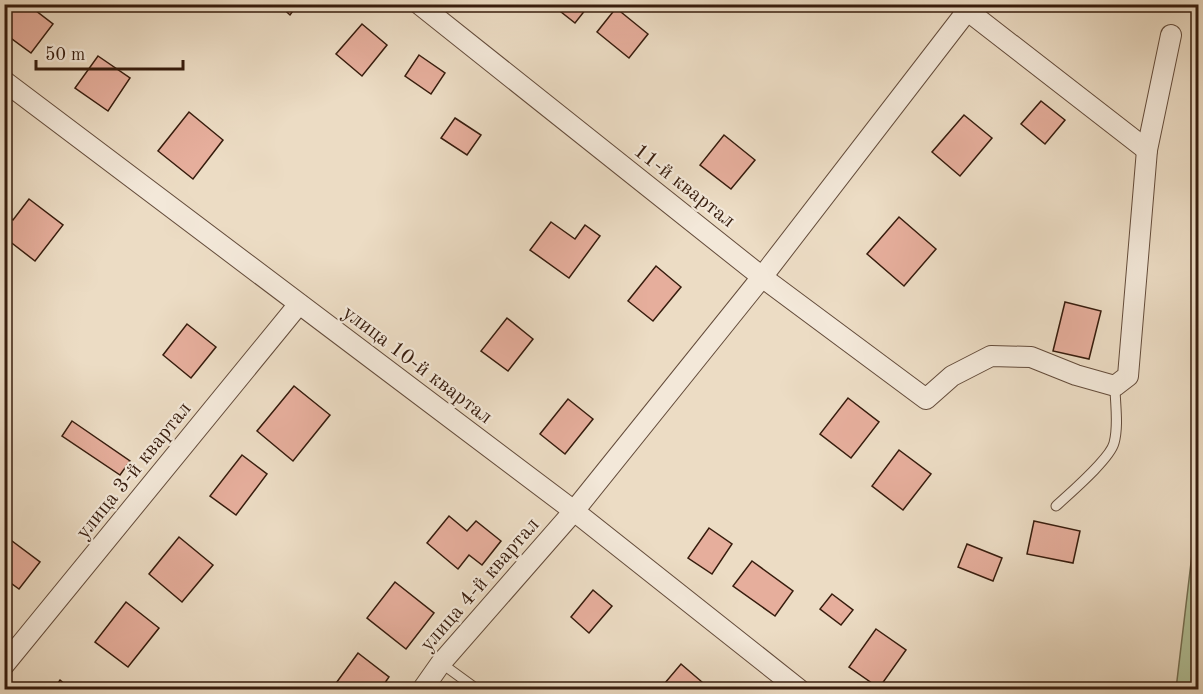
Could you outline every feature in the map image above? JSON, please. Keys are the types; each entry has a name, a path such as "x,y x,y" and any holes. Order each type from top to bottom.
{"street":[{"name":"11-й квартал","path":"419,4 762,277 926,399 952,376 991,356 1031,357 1076,375 1114,386"},
{"name":"улица 4-й квартал","path":"422,690 441,663 574,511 762,277 963,8"},
{"path":"963,8 1147,150"},
{"path":"1114,386 1128,376 1147,150 1171,34"},
{"name":"улица 10-й квартал","path":"6,84 574,511 800,690"},
{"name":"улица 3-й квартал","path":"4,665 299,304"}],"lane":[{"path":"1056,506 1106,457 1114,444 1116,425 1114,386"},
{"path":"441,663 478,690"}],"green space":[{"path":"1198,504 1198,689 1176,689"}],"building":[{"path":"4,4 27,4 53,24 31,53 4,33"},
{"path":"278,4 298,4 290,15"},
{"path":"551,4 590,4 575,23"},
{"path":"1125,4 1138,4 1134,11"},
{"path":"616,8 648,34 629,58 597,32"},
{"path":"362,24 387,45 362,76 336,54"},
{"path":"419,55 445,73 431,94 405,76"},
{"path":"98,56 130,78 108,111 75,88"},
{"path":"1041,101 1065,120 1045,144 1021,124"},
{"path":"189,112 223,140 193,179 158,151"},
{"path":"964,115 992,138 960,176 932,152"},
{"path":"455,118 481,135 467,155 441,138"},
{"path":"724,135 755,160 731,189 700,165"},
{"path":"29,199 63,225 35,261 4,237 4,213 13,220"},
{"path":"899,217 936,249 904,286 867,254"},
{"path":"551,222 575,239 585,225 600,236 569,278 530,250"},
{"path":"656,266 681,287 653,321 628,301"},
{"path":"1065,302 1101,311 1089,359 1053,351"},
{"path":"507,318 533,339 508,371 481,351"},
{"path":"187,324 216,347 191,378 163,355"},
{"path":"294,386 330,415 293,461 257,431"},
{"path":"848,398 879,422 851,458 820,434"},
{"path":"568,399 593,419 565,454 540,434"},
{"path":"72,421 130,461 120,475 62,436"},
{"path":"899,450 931,474 903,510 872,486"},
{"path":"242,455 267,474 236,515 210,496"},
{"path":"449,516 467,531 476,521 501,541 482,565 469,555 458,569 427,543"},
{"path":"1034,521 1080,531 1073,563 1027,554"},
{"path":"709,528 732,544 712,574 688,558"},
{"path":"4,535 40,562 19,589 4,578"},
{"path":"179,537 213,565 182,602 149,574"},
{"path":"967,544 1002,558 993,581 958,567"},
{"path":"752,561 793,591 775,616 733,586"},
{"path":"395,582 434,613 406,649 367,618"},
{"path":"593,590 612,606 589,633 571,617"},
{"path":"832,594 853,610 841,625 820,609"},
{"path":"126,602 159,628 128,667 95,642"},
{"path":"876,629 906,650 879,688 849,667"},
{"path":"358,653 389,677 380,690 331,690"},
{"path":"681,664 702,682 696,690 659,690"},
{"path":"60,680 72,690 53,690"}]}
